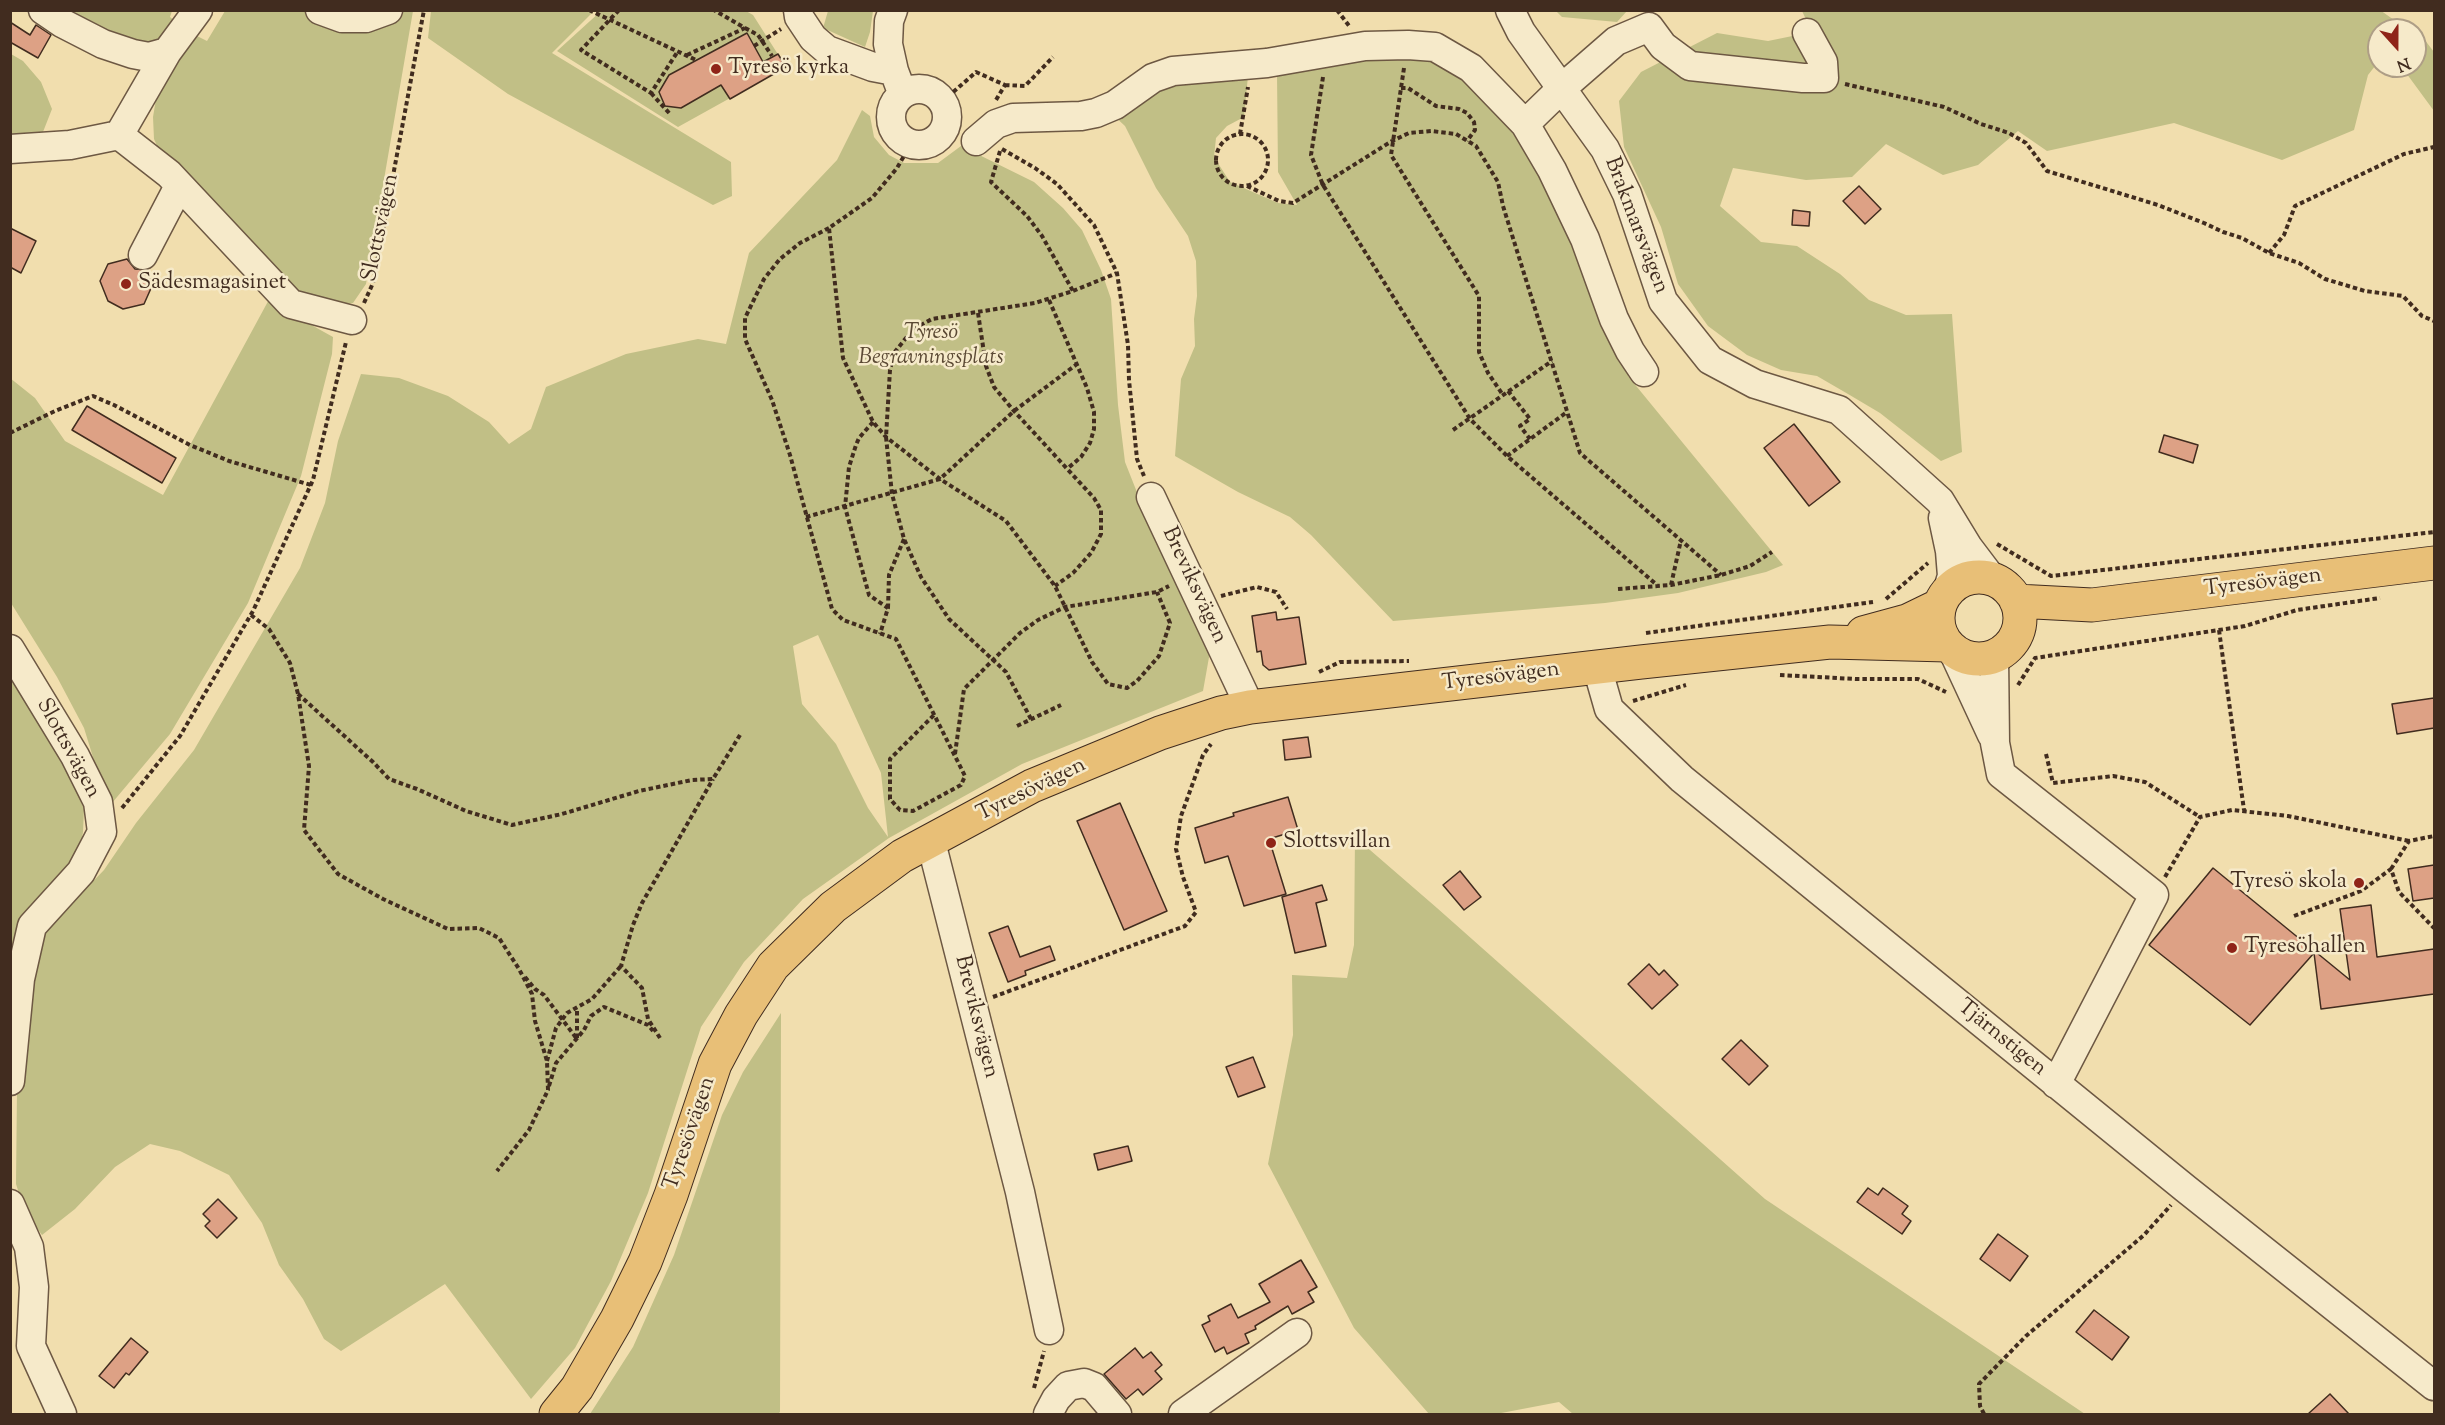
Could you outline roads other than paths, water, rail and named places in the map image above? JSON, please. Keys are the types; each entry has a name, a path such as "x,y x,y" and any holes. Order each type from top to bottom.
{"main road":[{"name":"Tyresövägen","path":"1830,642 1907,621 1944,599 1962,581 1970,578 2004,590 2092,605 2434,563"},
{"path":"2004,590 2020,614 2005,645"},
{"path":"1944,599 1938,623 1942,638 1950,648"},
{"name":"Tyresövägen","path":"556,1414 583,1378 617,1319 645,1262 671,1195 715,1064 741,1015 773,966 833,907 902,856 1032,786 1160,733 1236,710 1830,642 1950,648 1970,659 1983,659 2005,645 2092,605"}],"street":[{"path":"43,10 103,44 148,57 166,52"},
{"path":"10,149 70,145 118,135 166,52 198,10"},
{"path":"320,10 342,18 366,18 388,10"},
{"path":"798,10 799,16 813,38 827,50 873,68 898,83 936,95 942,102 947,118 944,131 935,141 924,145 911,144 898,136 892,121 898,83 888,44 889,21 893,10"},
{"name":"Brakmarsvägen","path":"1510,10 1521,32 1605,149 1627,195 1663,301 1710,360 1755,384 1839,410 1940,501 1959,549 2004,590"},
{"path":"1525,124 1616,41 1649,27 1663,46 1690,66 1803,78 1824,78 1823,62 1807,33"},
{"path":"991,138 1013,118 1081,116 1096,113 1115,105 1153,78 1173,70 1252,64 1365,46 1435,47 1471,68 1525,124 1552,170 1585,239 1614,319 1630,351 1644,372"},
{"path":"118,135 169,174 291,304 352,320"},
{"path":"143,255 179,186"},
{"name":"Breviksvägen","path":"1151,497 1202,604 1236,710"},
{"name":"Brakmarsvägen","path":"1944,599 1959,549"},
{"path":"1984,696 2005,645"},
{"path":"1950,648 1984,696 2001,774 2154,895 2056,1084"},
{"name":"Slottsvägen","path":"10,649 75,756 94,793 98,802 102,832 81,872 32,926 20,980 10,1081"},
{"name":"Tjärnstigen","path":"1597,667 1609,709 1682,779 2186,1190 2434,1386"},
{"name":"Breviksvägen","path":"931,842 1020,1192 1049,1330"},
{"path":"10,1204 29,1247 34,1287 31,1346 62,1414"},
{"path":"1183,1414 1297,1333"},
{"path":"1041,1404 1056,1399 1068,1386 1084,1383 1094,1387 1117,1414"}],"place":[{"name":"Tyresö kyrka","path":"716,69"},
{"name":"Sädesmagasinet","path":"126,284"},
{"name":"Slottsvillan","path":"1271,843"},
{"name":"Tyresö skola","path":"2359,883"},
{"name":"Tyresöhallen","path":"2232,948"}],"park label":[{"name":"Tyresö Begravningsplats","path":"931,346"}]}
